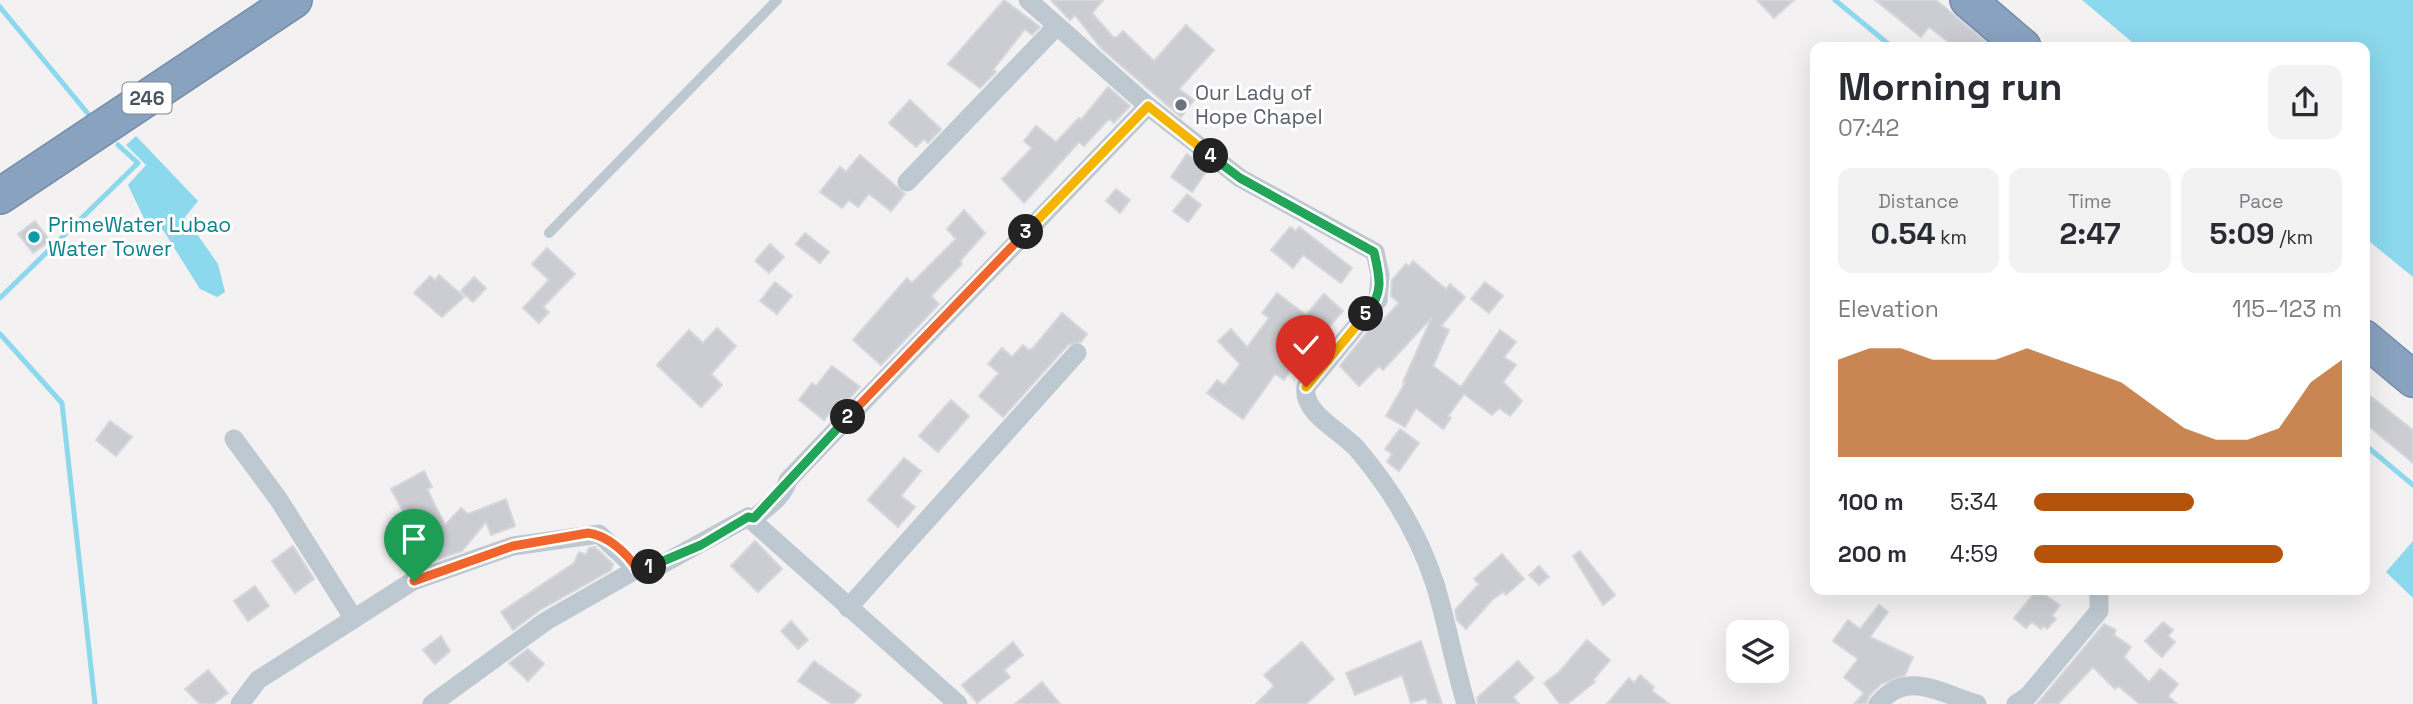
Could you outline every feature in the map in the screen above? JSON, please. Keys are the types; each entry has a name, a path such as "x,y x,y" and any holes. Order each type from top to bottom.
{"highway":[{"name":"246","path":"0,196 294,0"},
{"path":"1968,0 2017,42"},
{"path":"2370,343 2413,379"}],"street":[{"path":"1028,0 1148,106 1240,178 1374,252 1380,275 1378,300 1306,387 1304,395 1312,410 1352,442 1374,469 1419,543 1435,585 1465,704"},
{"path":"907,182 1057,26"},
{"path":"432,704 524,634 637,569 659,565 748,517 754,518 1148,106"},
{"path":"848,608 1077,353"},
{"path":"234,439 279,500 354,619"},
{"path":"748,517 958,704"},
{"path":"240,704 258,680 414,581 513,546 599,534 637,569"},
{"path":"2016,704 2028,696 2099,611 2099,595"},
{"path":"1878,704 1889,690 1910,685 1977,704"}],"lane":[{"path":"549,233 777,0"}],"water":[{"path":"2082,0 2413,0 2413,277 2370,242 2370,42 2132,42"},
{"path":"136,136 198,201 185,217 218,264 225,292 217,297 200,289 163,230 152,235 128,185 146,165 126,145"},
{"path":"2413,541 2413,598 2386,572"}],"building":[{"path":"1004,0 1040,27 1032,35 1025,29 993,70 996,72 980,88 948,64"},
{"path":"1051,0 1103,0 1092,13 1113,37 1123,31 1154,61 1186,25 1214,50 1179,89 1194,100 1181,117 1101,48 1075,15 1070,20"},
{"path":"1757,0 1794,0 1774,18"},
{"path":"1875,0 1936,0 1986,42 1948,42 1929,27 1921,37"},
{"path":"1108,87 1130,106 1114,123 1109,119 1084,146 1079,142 1024,203 1002,179 1032,148 1024,141 1036,126 1056,142 1079,118 1081,120"},
{"path":"910,100 941,129 928,143 924,139 916,147 889,123"},
{"path":"1187,154 1208,169 1192,192 1171,177"},
{"path":"860,155 905,194 891,211 869,194 858,207 849,200 842,208 820,192 840,167 846,172"},
{"path":"1116,189 1130,200 1120,213 1106,201"},
{"path":"1187,194 1201,205 1188,222 1173,211"},
{"path":"964,210 985,233 960,261 962,264 931,296 939,304 881,365 853,340 907,278 912,283 956,239 947,229"},
{"name":"PrimeWater Lubao Water Tower","path":"35,221 50,241 33,253 18,234"},
{"path":"1290,227 1296,231 1299,227 1352,268 1341,283 1303,255 1293,268 1271,250"},
{"path":"805,233 829,252 820,263 796,244"},
{"path":"770,244 784,257 769,273 755,261"},
{"path":"547,248 575,274 543,307 549,312 539,323 523,308 549,280 532,264"},
{"path":"1413,261 1446,289 1450,284 1465,297 1441,326 1449,330 1433,366 1461,387 1500,330 1516,342 1504,357 1516,365 1503,382 1522,401 1510,416 1499,408 1492,415 1464,394 1448,416 1451,418 1443,429 1416,408 1405,427 1386,416 1405,383 1403,382 1432,317 1383,370 1379,366 1359,386 1340,366 1372,326 1375,329 1399,303 1391,296 1392,280 1406,264 1409,266"},
{"path":"439,275 464,297 442,317 414,293 430,276 435,280"},
{"path":"474,277 486,288 473,302 461,291"},
{"path":"775,282 792,296 777,314 760,301"},
{"path":"1485,282 1503,296 1489,313 1471,299"},
{"path":"1277,293 1306,315 1324,294 1343,311 1327,329 1323,325 1284,380 1275,374 1243,419 1207,393 1217,380 1224,385 1240,364 1218,341 1231,329 1247,347 1269,318 1262,313"},
{"path":"1062,313 1087,334 1081,342 1068,345 1003,417 979,396 999,373 988,364 1002,348 1012,357 1023,345 1029,350 1034,347"},
{"path":"717,328 736,346 711,374 722,385 701,407 657,365 689,330 703,343"},
{"path":"832,366 860,387 845,403 841,399 824,420 799,400 812,383 816,386"},
{"path":"2370,396 2413,430 2413,463 2370,427"},
{"path":"951,400 969,416 938,452 919,436"},
{"path":"110,421 132,437 116,456 96,440"},
{"path":"1400,429 1419,443 1399,471 1387,462 1392,454 1385,449"},
{"path":"904,458 921,471 901,496 915,507 898,527 868,500"},
{"path":"424,471 432,487 427,489 445,525 461,508 468,514 506,499 515,526 491,535 486,522 462,551 430,562 391,489"},
{"path":"755,541 782,569 758,592 731,566"},
{"path":"293,546 314,579 295,593 272,561"},
{"path":"595,547 613,564 611,570 540,610 513,630 501,612 574,563 579,552 586,555 589,548"},
{"path":"1580,551 1615,595 1603,605 1573,556"},
{"path":"1502,554 1524,579 1506,595 1503,592 1492,600 1466,629 1457,620 1455,610 1479,584 1474,579"},
{"path":"1539,566 1549,577 1539,585 1529,575"},
{"path":"255,586 269,606 248,621 234,601"},
{"path":"2033,595 2045,595 2060,605 2052,616 2056,619 2047,629 2043,626 2041,629 2032,622 2026,628 2014,618"},
{"path":"1879,605 1888,612 1870,637 1913,657 1905,675 1881,684 1869,696 1866,704 1854,704 1864,693 1844,677 1858,659 1833,641 1848,620 1860,629"},
{"path":"791,621 808,640 798,649 781,631"},
{"path":"2163,622 2173,630 2168,636 2175,642 2162,657 2145,641"},
{"path":"2104,624 2116,630 2114,635 2131,647 2124,657 2149,682 2160,669 2178,684 2168,696 2177,704 2140,704 2118,686 2115,689 2093,667 2058,704 2037,704"},
{"path":"441,636 450,651 435,664 423,650"},
{"path":"1587,640 1610,660 1593,680 1595,682 1567,704 1560,704 1544,683 1559,672"},
{"path":"1421,641 1442,704 1428,704 1426,698 1411,703 1402,675 1355,695 1346,673"},
{"path":"1013,642 1023,655 1004,670 1010,677 977,703 962,685"},
{"path":"1302,642 1334,679 1306,704 1256,704 1274,686 1264,675"},
{"path":"528,649 544,664 528,681 509,663"},
{"path":"814,661 861,695 853,704 832,704 798,681"},
{"path":"1518,661 1534,678 1513,697 1519,704 1478,704 1477,698"},
{"path":"208,670 228,693 213,704 200,704 185,689"},
{"path":"1640,675 1654,687 1652,691 1669,704 1607,704 1629,678 1634,683"},
{"path":"1042,682 1060,704 1015,704"}],"waterway":[{"path":"1835,0 1886,42"},
{"path":"0,7 94,121"},
{"path":"0,298 138,163 118,145"},
{"path":"0,334 62,403 95,704"},
{"path":"2370,449 2413,485"}],"place":[{"name":"Our Lady of Hope Chapel","path":"1181,105"},
{"name":"PrimeWater Lubao Water Tower","path":"34,237"}],"route":[{"path":"414,581 513,546 588,533 599,534 608,540 633,562 637,569 659,565 701,545 748,517 754,518 1148,106 1240,178 1374,252 1380,275 1378,300 1306,387"}]}
